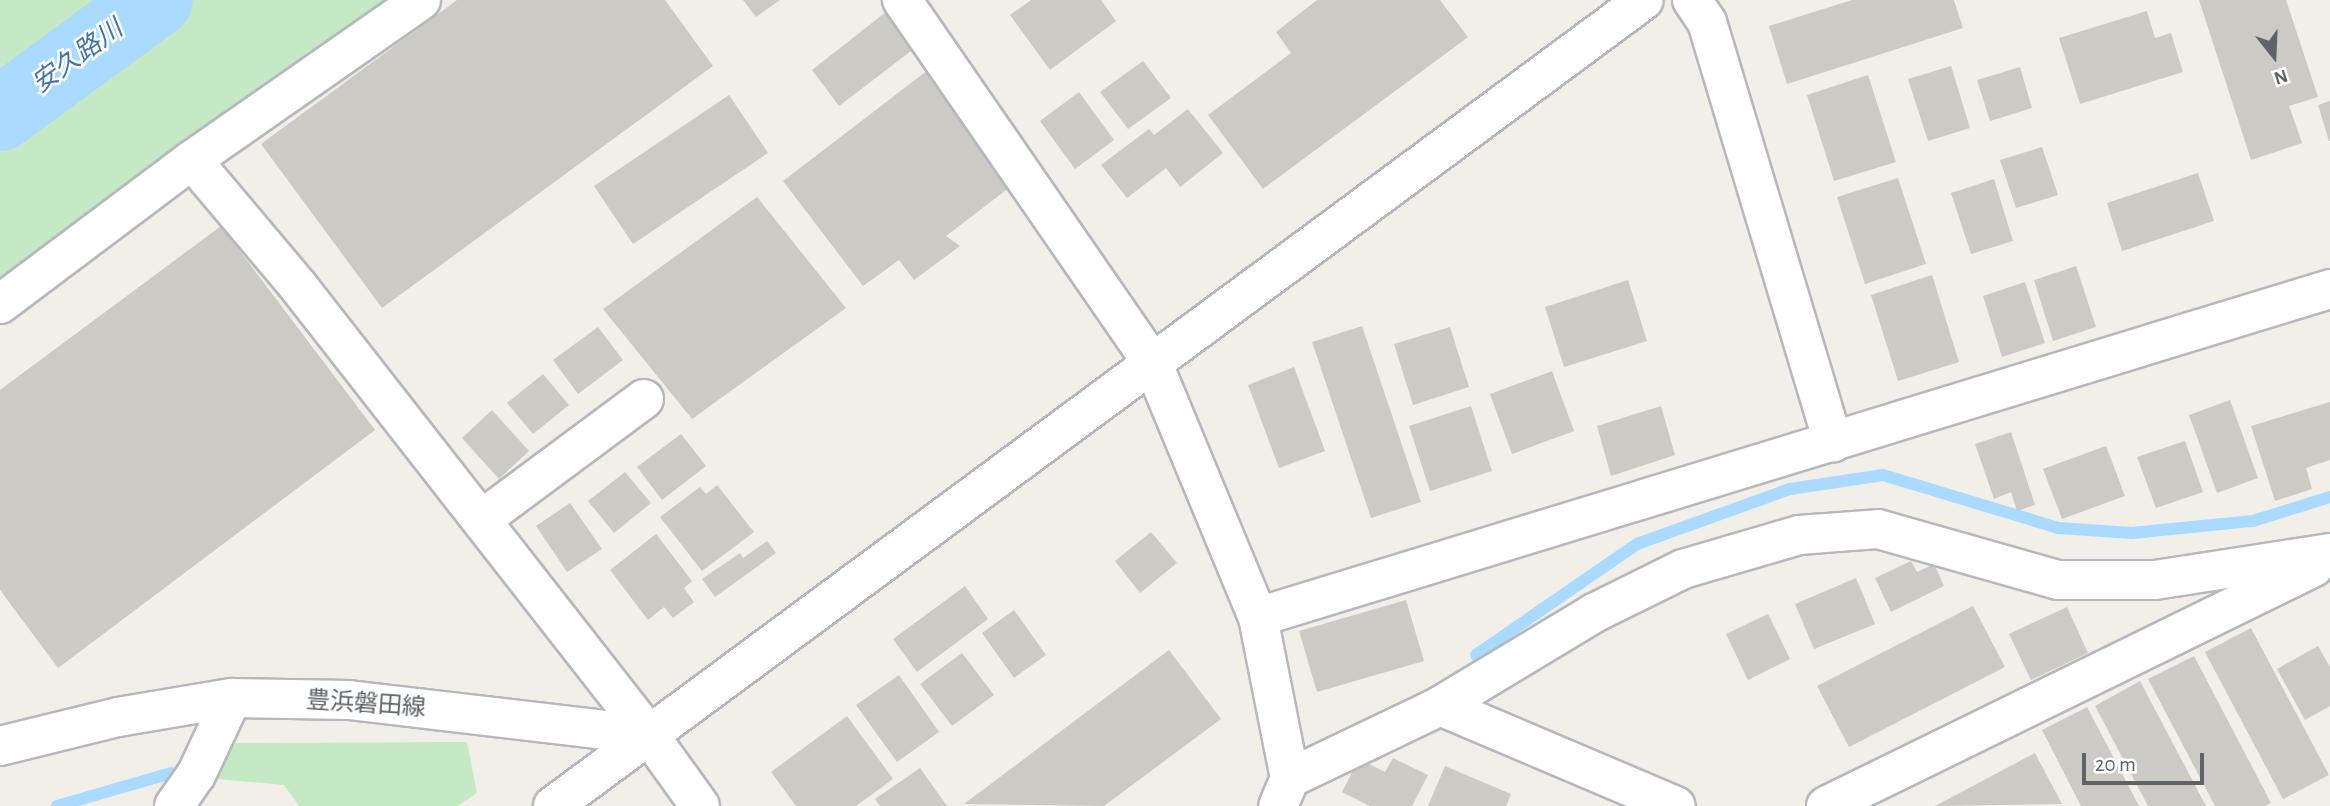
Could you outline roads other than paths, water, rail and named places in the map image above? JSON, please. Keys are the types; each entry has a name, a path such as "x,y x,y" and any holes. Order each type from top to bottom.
{"street":[{"path":"0,304 192,160 421,0"},
{"path":"902,0 1153,364 1258,617 1284,792 1440,706 1594,612 1683,569 1799,535 1878,529 2058,580 2155,580 2330,553"},
{"path":"560,803 1644,0"},
{"path":"1692,0 1707,22 1833,443"},
{"path":"192,160 481,520 649,735 700,806"},
{"path":"1258,617 2330,289"},
{"path":"481,520 644,399"},
{"path":"1826,806 2330,559"},
{"path":"174,806 196,775 232,698"},
{"name":"豊浜磐田線","path":"0,746 118,717 232,698 349,700 649,735"},
{"path":"1440,706 1676,806"}],"waterway":[{"name":"安久路川","path":"0,114 156,0"},
{"path":"1476,655 1637,544 1790,489 1883,475 2059,528 2132,533 2253,521 2330,497"},
{"path":"57,806 171,773"}]}
